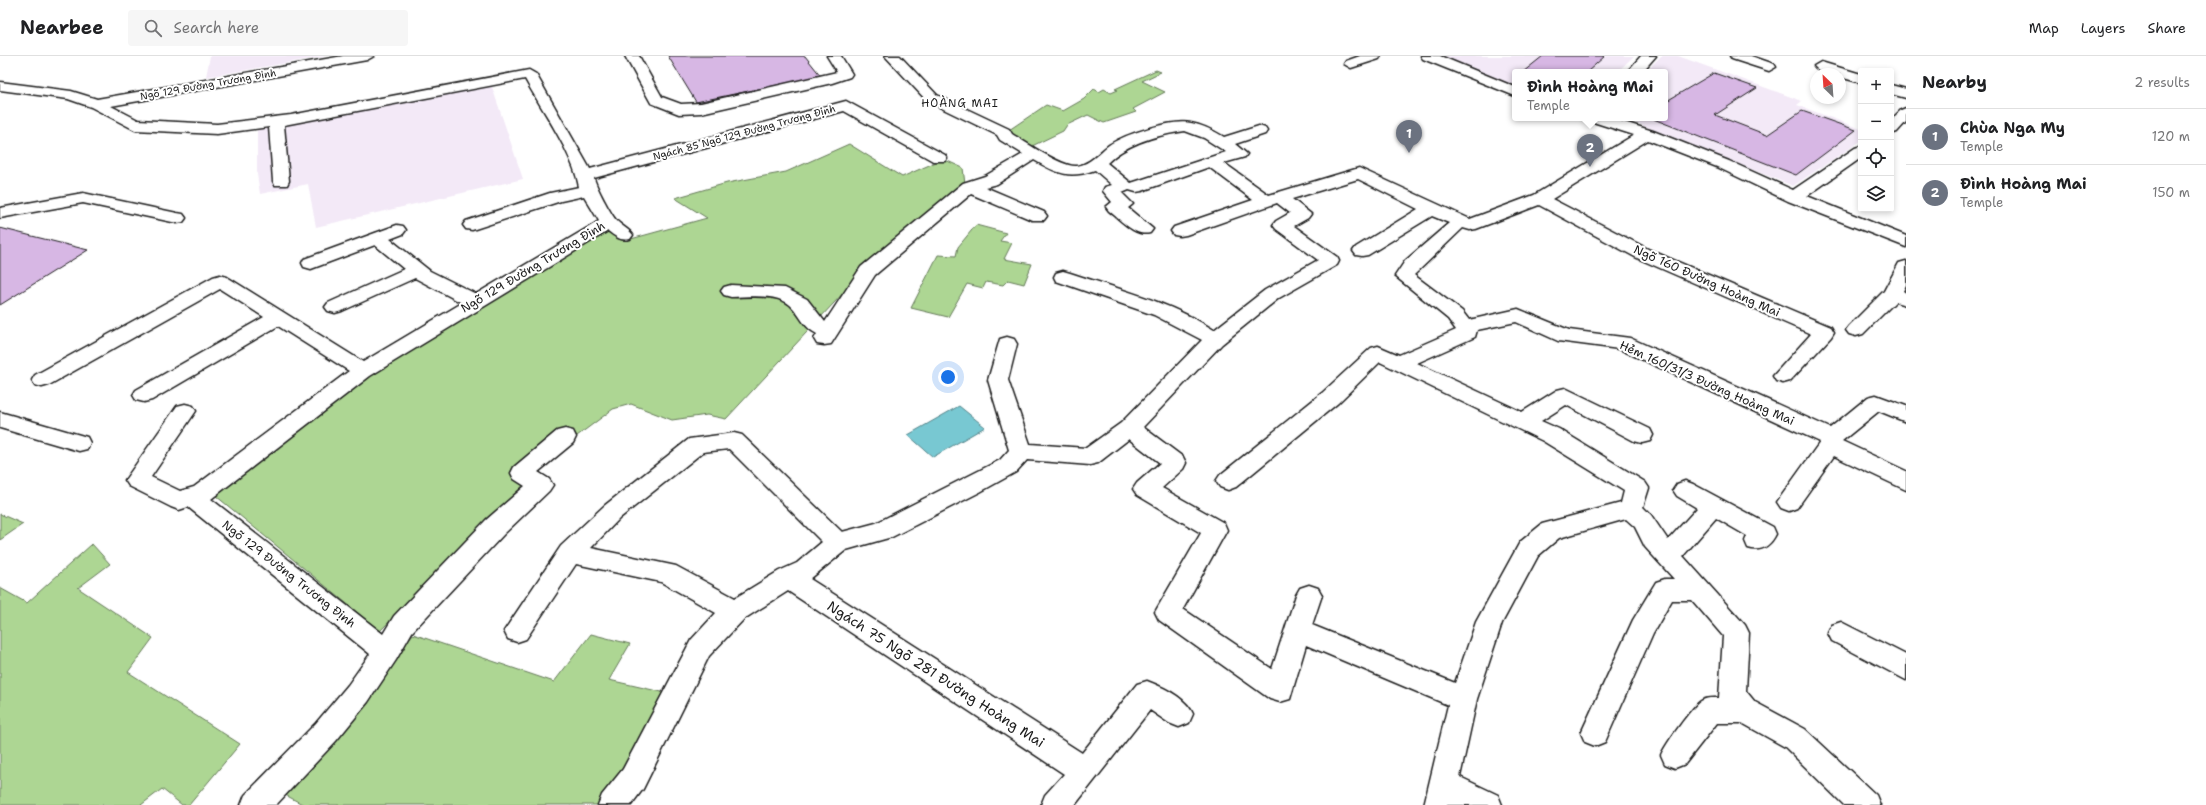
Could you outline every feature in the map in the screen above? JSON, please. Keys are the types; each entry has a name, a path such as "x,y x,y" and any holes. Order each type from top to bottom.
{"street":[{"name":"Ngõ 129 Đường Trương Định","path":"96,104 265,68 367,56"},
{"path":"632,56 656,100 680,109 700,108 832,79 845,74 834,56"},
{"path":"892,56 932,98 1003,132 1006,137 1059,168 1077,170 1098,164 1106,154 1123,143 1166,130 1189,126 1222,143 1239,154 1211,161 1136,187"},
{"path":"1351,64 1374,56"},
{"path":"1428,56 1512,91"},
{"path":"1637,69 1649,56"},
{"path":"1736,56 1769,67"},
{"path":"1821,66 1858,78"},
{"name":"Ngõ 129 Đường Trương Định","path":"0,86 71,95 96,104 135,125 217,129 276,122 529,74 597,200 616,229 476,302 363,371 202,493 179,501 137,480 185,411"},
{"path":"1894,90 1906,94"},
{"name":"Ngách 85 Ngõ 129 Đường Trương Định","path":"472,225 556,197 587,182 846,106 939,158"},
{"path":"1894,126 1906,113"},
{"path":"1605,121 1647,134 1723,164 1794,197 1906,242"},
{"path":"276,122 281,181"},
{"path":"1222,143 1259,131"},
{"path":"1180,231 1273,199 1359,173 1431,209 1470,225 1540,199 1647,134"},
{"path":"731,291 778,292 800,303 815,325 826,336 868,271 969,187 991,180 1035,153"},
{"path":"1794,197 1858,153"},
{"path":"1021,451 1090,457 1129,428 1215,339 1272,294 1330,261 1282,226 1302,214 1273,199 1211,161"},
{"path":"1098,164 1124,186 1111,191 1124,204 1115,207 1144,229"},
{"path":"969,187 1038,216"},
{"path":"0,213 83,198 177,218"},
{"name":"Ngõ 160 Đường Hoàng Mai","path":"1540,199 1618,242 1824,332 1783,376"},
{"path":"1362,251 1431,209"},
{"path":"1402,365 1406,360 1468,332 1455,315 1404,276 1412,265 1460,222"},
{"path":"311,263 397,230"},
{"path":"376,237 416,270 476,302"},
{"path":"1856,330 1899,297 1906,267"},
{"path":"335,307 416,270"},
{"path":"1063,277 1127,298 1194,325 1215,339"},
{"path":"42,380 220,281 363,371"},
{"name":"Hẻm 160/31/3 Đường Hoàng Mai","path":"1464,327 1518,315 1565,336 1623,343 1831,442 1906,481"},
{"path":"144,395 277,318"},
{"path":"1006,344 998,380 1021,451"},
{"path":"1228,481 1330,398 1378,353 1551,435 1637,488 1631,509"},
{"path":"1523,422 1565,395 1642,435"},
{"path":"1789,502 1831,442 1876,402 1906,414"},
{"path":"0,420 79,443"},
{"path":"1129,428 1175,463 1145,489 1215,530 1168,612 1280,690 1297,630 1309,595"},
{"path":"256,805 304,755 367,684 403,624 495,527 541,485 522,473 565,437"},
{"path":"517,631 570,553 612,512 697,445 734,441 838,543"},
{"path":"613,805 633,779 700,648 735,611 788,578 806,570 838,543 883,530 972,486 1008,466 1021,451"},
{"path":"1685,490 1764,534 1757,541"},
{"name":"Ngõ 129 Đường Trương Định","path":"192,497 387,652"},
{"path":"1669,556 1713,505"},
{"path":"1631,509 1643,521 1654,540 1736,633 1732,695 1745,711 1795,738 1865,805"},
{"path":"1487,805 1441,795 1463,699 1490,622 1528,549 1551,531 1631,509"},
{"path":"570,553 667,573 735,611"},
{"name":"Ngách 75 Ngõ 281 Đường Hoàng Mai","path":"788,578 1085,771"},
{"path":"1595,733 1642,628 1665,589 1688,591 1695,585"},
{"path":"1297,630 1463,699"},
{"path":"1841,633 1906,668"},
{"path":"1056,805 1147,693 1179,714"},
{"path":"1675,755 1710,710 1745,711"}],"shaded area":[{"path":"210,56 328,56 206,77"},
{"path":"1431,56 1634,56 1620,69 1512,69 1512,86"},
{"path":"1661,56 1678,56 1802,101 1797,105 1858,128 1858,143 1793,186 1631,121 1668,121 1668,69 1648,69"},
{"path":"490,81 523,179 316,227 308,184 260,194 257,174 257,124"}],"green space":[{"path":"1156,70 1161,72 1142,81 1165,92 1133,109 1136,112 1104,123 1088,115 1067,125 1063,131 1030,147 1009,135 1009,130 1046,105 1063,111 1084,99 1094,89 1099,92 1104,89 1111,93 1118,90 1115,89"},
{"path":"849,144 902,177 943,159 963,168 965,184 906,229 847,289 726,419 707,415 672,420 631,404 613,409 557,451 380,631 216,496 368,375 610,230 631,239 707,218 675,198 727,183 786,172"},
{"path":"976,225 1006,233 1000,241 1012,243 1004,259 1032,264 1024,284 1008,280 1003,285 986,282 983,288 967,284 948,317 911,308 938,255 956,256 958,247"},
{"path":"0,514 23,524 0,540"},
{"path":"92,544 110,564 78,588 153,638 128,672 240,744 189,805 182,805 162,789 141,805 0,805 0,588 27,603"},
{"path":"413,634 554,682 591,634 630,644 609,680 675,695 606,805 304,805 278,791 360,699"}],"water":[{"path":"959,406 985,427 933,457 908,435"}],"building":[{"path":"668,56 805,56 821,76 696,102"},
{"path":"1543,56 1605,56 1590,69 1527,69"},
{"path":"1714,73 1757,88 1715,115 1767,135 1802,111 1856,130 1796,175 1659,121 1668,121 1668,100"},
{"path":"0,228 88,250 0,305"}],"place":[{"name":"Chùa Nga My","path":"1409,153"},
{"name":"Đình Hoàng Mai","path":"1590,167"}],"district":[{"name":"HOÀNG MAI","path":"960,103"}]}
